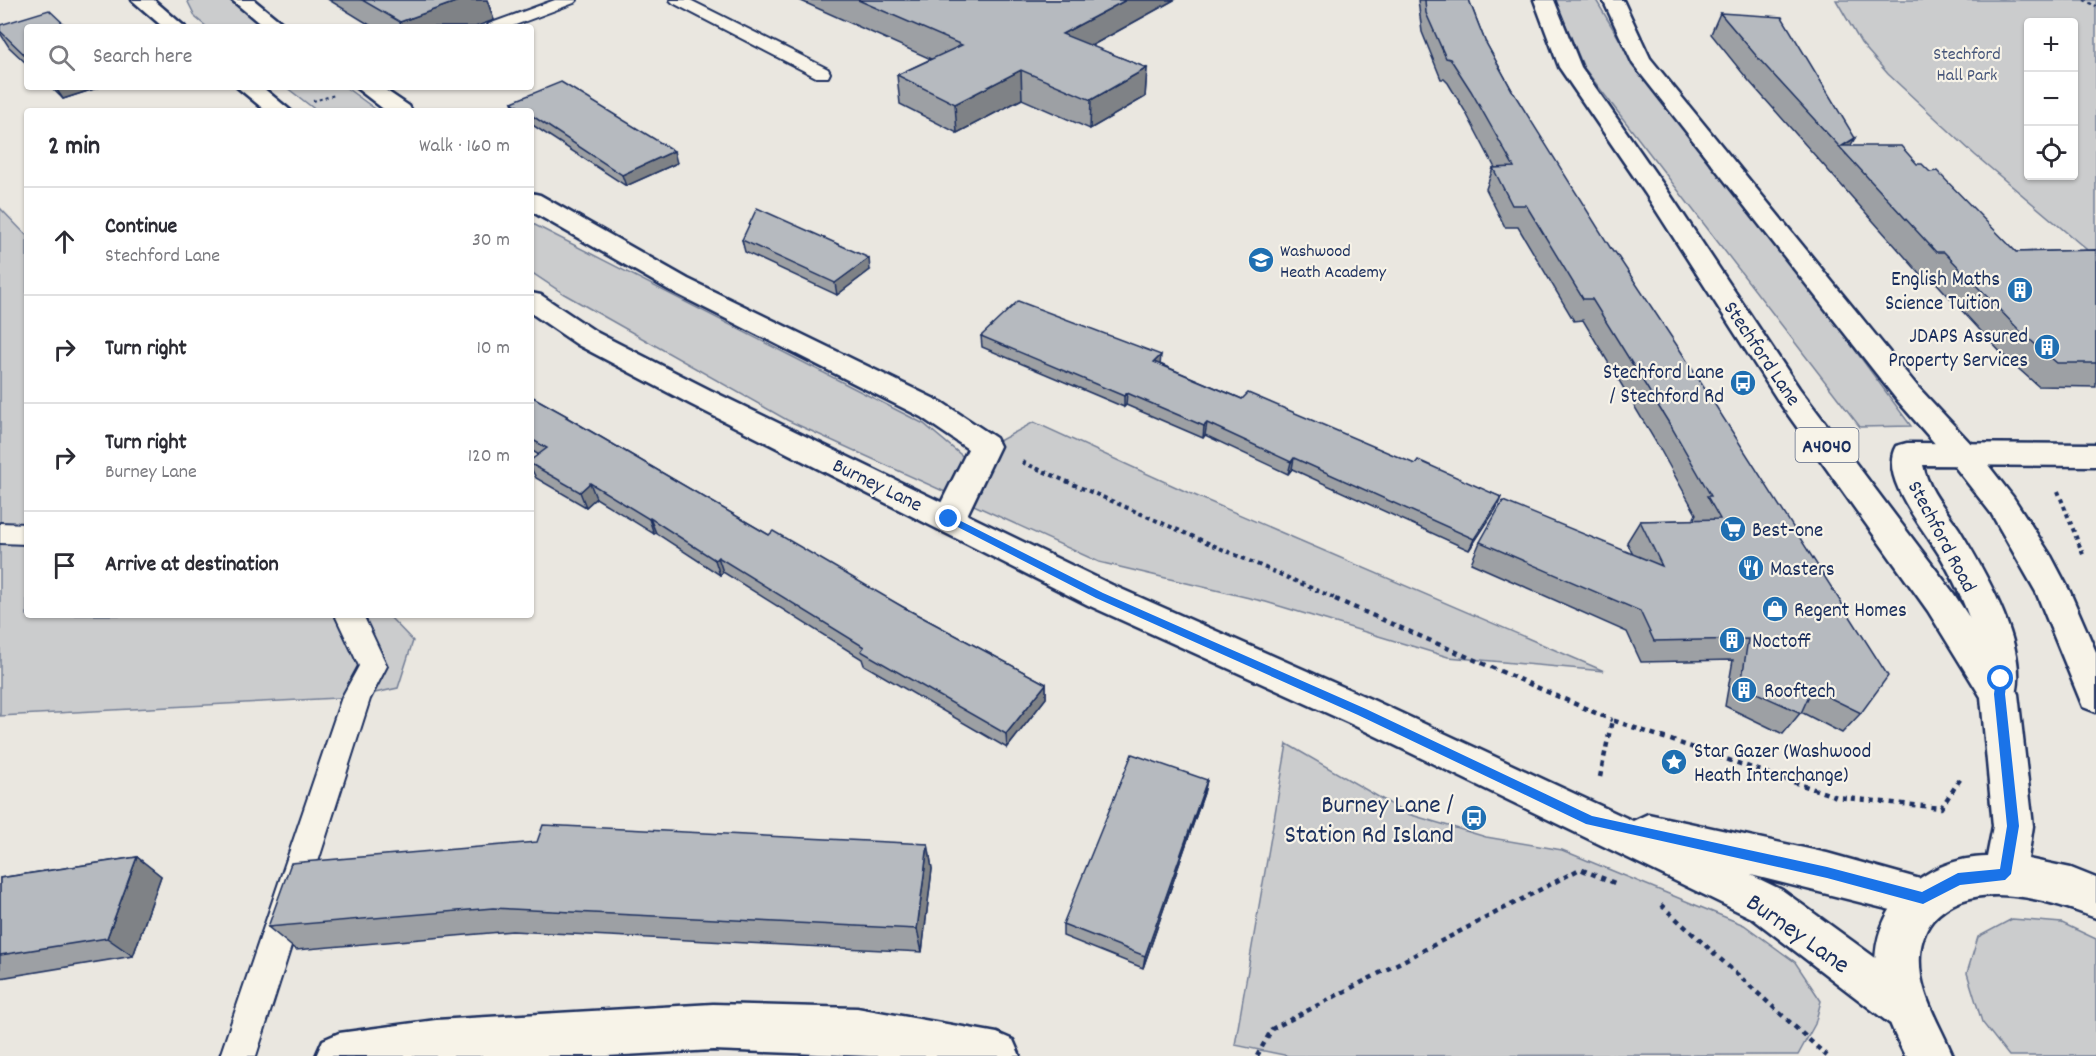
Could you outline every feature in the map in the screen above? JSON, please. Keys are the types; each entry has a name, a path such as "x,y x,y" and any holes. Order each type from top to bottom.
{"main road":[{"path":"142,0 171,24"},
{"path":"242,0 273,24"},
{"name":"Stechford Lane","path":"1544,0 1570,67 1657,193 1789,395 1940,601 1999,694 2013,826 2005,874"},
{"path":"1613,0 1640,60 1906,393 1963,455 2002,505 2039,565 2096,694"},
{"path":"252,90 276,108"},
{"path":"370,90 396,108"},
{"path":"534,202 600,243 691,293 932,410 985,446 949,519"},
{"name":"Burney Lane","path":"534,303 588,339 700,397 1100,596 1362,712 1767,904 1905,1007"},
{"name":"Stechford Road","path":"1999,694 2001,665 1993,635 1948,540 1915,492 1906,458 1909,453 2096,455"},
{"name":"Burney Lane","path":"1590,821 1827,873 1923,898"},
{"path":"1930,1056 1905,1007 1898,973 1899,943 1908,919 1923,898 1958,879 2005,874 2047,880 2096,898"},
{"path":"339,1056 436,1043 713,1027 857,1032 997,1056"}],"lane":[{"path":"503,24 569,0"},
{"path":"678,0 822,73"},
{"path":"0,533 24,534"},
{"path":"238,1056 356,697 373,666 350,618"}],"path":[{"path":"2084,0 2096,6"},
{"path":"303,104 337,94"},
{"path":"985,446 1612,720 1837,796 1941,808 1961,779 1963,769"},
{"path":"2044,455 2087,566"},
{"path":"1580,869 1612,720"},
{"path":"1257,1056 1272,1029 1580,869 1619,885"},
{"path":"1658,902 1827,1056"}],"green space":[{"path":"187,0 232,0 262,24 203,24 196,18"},
{"path":"1555,0 1596,0 1633,62 1808,286 1911,426 1860,427 1584,68"},
{"name":"Stechford Hall Park","path":"1836,0 2096,0 2096,254 2092,254 1975,155 1888,74 1861,43"},
{"path":"290,90 349,90 374,108 313,108"},
{"path":"0,208 24,233 24,618 391,618 413,641 398,688 356,697 0,716"},
{"path":"534,225 924,424 966,459 1034,422 1187,492 1604,671 1448,657 1266,602 1099,562 787,420 564,294 534,274"},
{"path":"1287,744 1408,814 1486,837 1562,850 1744,925 1795,962 1821,1001 1815,1024 1798,1055 1289,1056 1235,1045"},
{"path":"2012,919 2062,923 2096,939 2096,1056 2009,1056 1982,1022 1967,973 1978,937"}],"building":[{"path":"362,0 461,0 400,22"},
{"path":"858,0 1126,0 1062,34 1147,68 1091,100 1021,70 955,104 897,75 962,45"},
{"path":"1425,0 1469,0 1485,41 1513,92 1613,252 1680,350 1888,676 1861,713 1812,689 1801,713 1741,686 1748,639 1654,641 1640,611 1480,542 1503,501 1662,566 1640,521 1720,519 1707,496 1711,496 1672,428 1592,299 1583,299 1526,205 1512,205 1493,168 1514,167 1471,91 1450,59 1446,58 1426,13"},
{"path":"49,10 64,24 24,24 24,54 0,31 0,25"},
{"path":"1720,13 1782,17 1855,138 1842,146 1901,146 1917,164 1922,164 1930,172 1937,171 2016,252 2096,250 2096,363 2057,363 2021,332 1944,252 1936,252 1759,59"},
{"path":"561,82 674,151 622,175 534,117 534,108 521,108 512,102"},
{"path":"757,208 869,258 835,283 742,240"},
{"path":"1018,301 1161,355 1154,362 1242,399 1248,393 1415,464 1418,460 1501,497 1474,539 1294,458 1291,462 1207,423 1204,426 1127,393 1124,396 981,336"},
{"path":"534,398 769,535 773,531 903,607 1046,684 1006,734 861,651 864,647 718,557 715,560 590,483 580,492 534,466 534,458 547,448 534,441"},
{"path":"1132,754 1207,780 1145,956 1063,924"},
{"path":"543,825 928,844 917,929 493,908 268,927 291,863 537,842"},
{"path":"137,857 107,938 0,955 0,878"}],"place":[{"name":"Washwood Heath Academy","path":"1261,260"},
{"name":"English Maths Science Tuition","path":"2020,290"},
{"name":"JDAPS Assured Property Services","path":"2047,347"},
{"name":"Stechford Lane / Stechford Rd","path":"1743,383"},
{"name":"Best-one","path":"1733,529"},
{"name":"Masters","path":"1751,568"},
{"name":"Regent Homes","path":"1775,609"},
{"name":"Noctoff","path":"1732,640"},
{"name":"Rooftech","path":"1744,690"},
{"name":"Star Gazer (Washwood Heath Interchange)","path":"1674,762"},
{"name":"Burney Lane / Station Rd Island","path":"1474,818"}],"route":[{"path":"949,519 1100,596 1362,712 1590,821 1827,873 1923,898 1958,879 2005,874 2013,826 1999,694 2001,679"}]}
